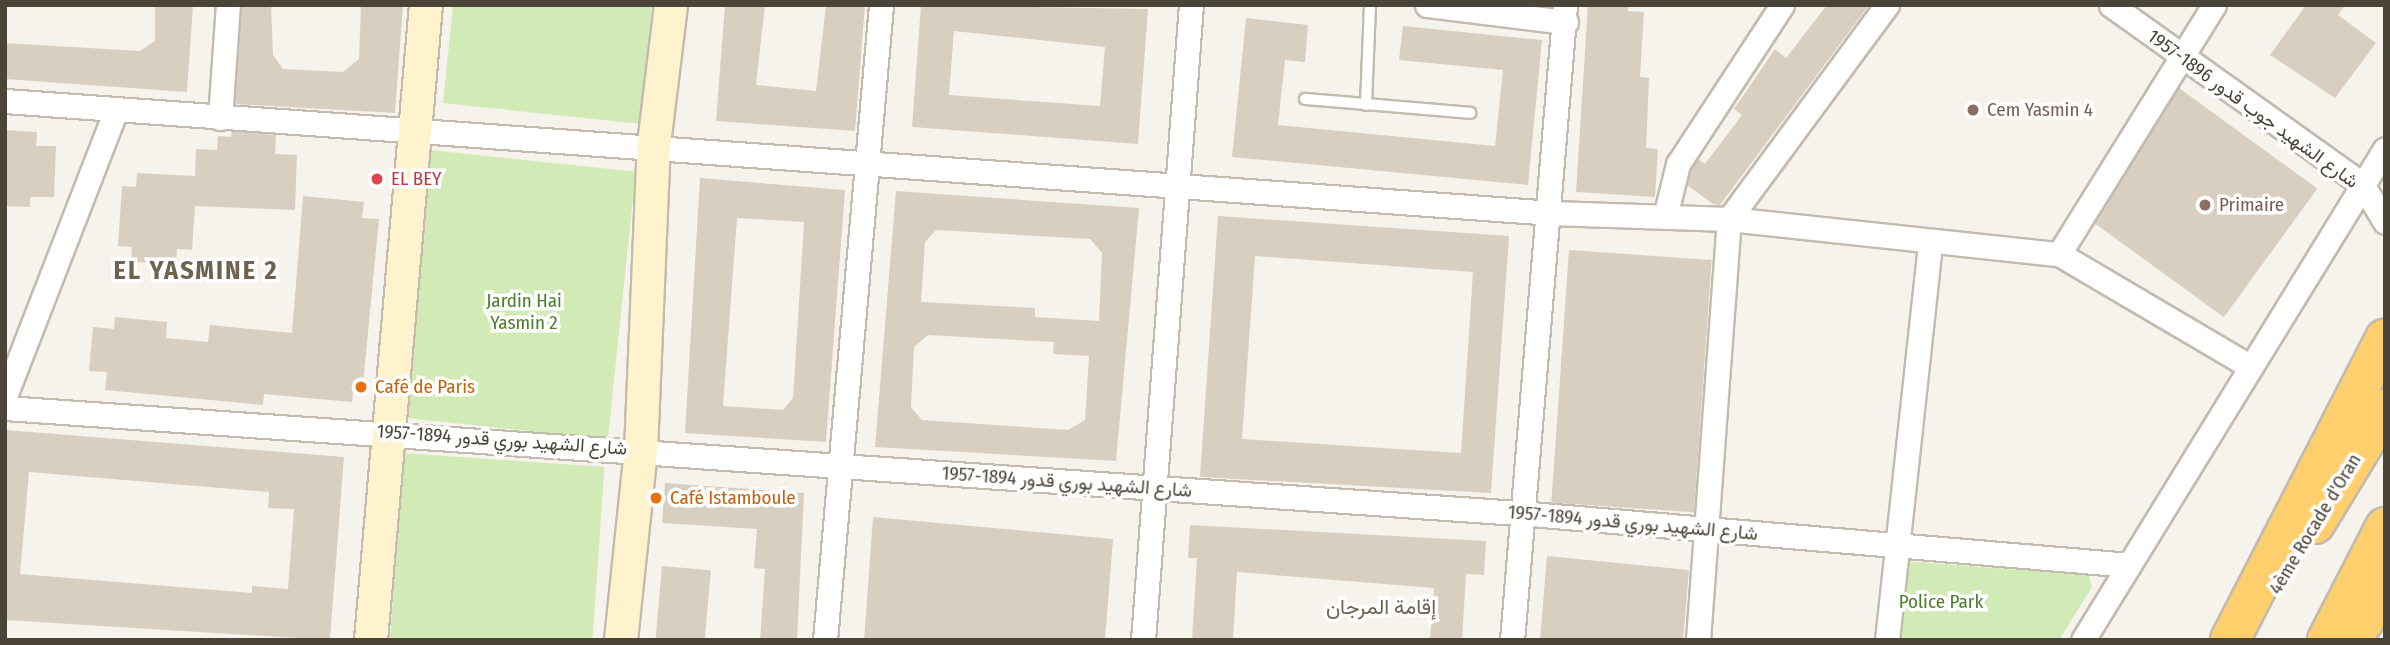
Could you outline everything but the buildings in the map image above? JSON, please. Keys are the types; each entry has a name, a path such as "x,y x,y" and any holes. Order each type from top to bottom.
{"highway":[{"path":"2230,640 2385,338"},
{"name":"4ème Rocade d'Oran","path":"2244,640 2385,409"},
{"path":"2327,640 2385,527"},
{"path":"2351,640 2385,590"}],"street":[{"path":"220,118 228,5"},
{"path":"371,640 412,130 426,5"},
{"path":"621,640 641,451 654,144 671,5"},
{"path":"825,640 881,5"},
{"path":"1143,640 1157,487 1191,5"},
{"path":"1427,5 1565,13 1550,214 1519,513 1512,640"},
{"path":"1665,217 1678,164 1782,5"},
{"path":"1698,640 1729,219 1887,5"},
{"name":"شارع الشهيد جوب قدور 1896-1957","path":"2110,5 2362,184 2385,222"},
{"path":"2059,254 2178,55 2214,5"},
{"path":"5,101 115,113 654,144 869,163 1550,214 1729,219 1930,244 2059,254 2249,366"},
{"path":"5,396 115,113"},
{"path":"2083,640 2249,366 2385,149"},
{"path":"1887,640 1894,550 1930,244"},
{"name":"شارع الشهيد بوري قدور 1894-1957","path":"5,408 388,431 842,468 1519,513 1707,528 1894,550 2129,565"}],"lane":[{"path":"1366,105 1370,5"},
{"path":"1305,99 1470,113"}],"green space":[{"path":"453,5 652,5 641,124 443,103"},
{"name":"Jardin Hai Yasmin 2","path":"430,150 636,172 608,439 402,418"},
{"path":"403,453 605,467 592,640 390,640"},
{"name":"Police Park","path":"1902,561 2089,575 2092,587 2059,640 1901,640"}],"place":[{"name":"Cem Yasmin 4","path":"1973,110"},
{"name":"EL BEY","path":"377,179"},
{"name":"Primaire","path":"2205,205"},
{"name":"Café de Paris","path":"361,387"},
{"name":"Café Istamboule","path":"656,498"}],"district":[{"name":"EL YASMINE 2","path":"196,271"},
{"name":"إقامة المرجان","path":"1381,607"}]}
